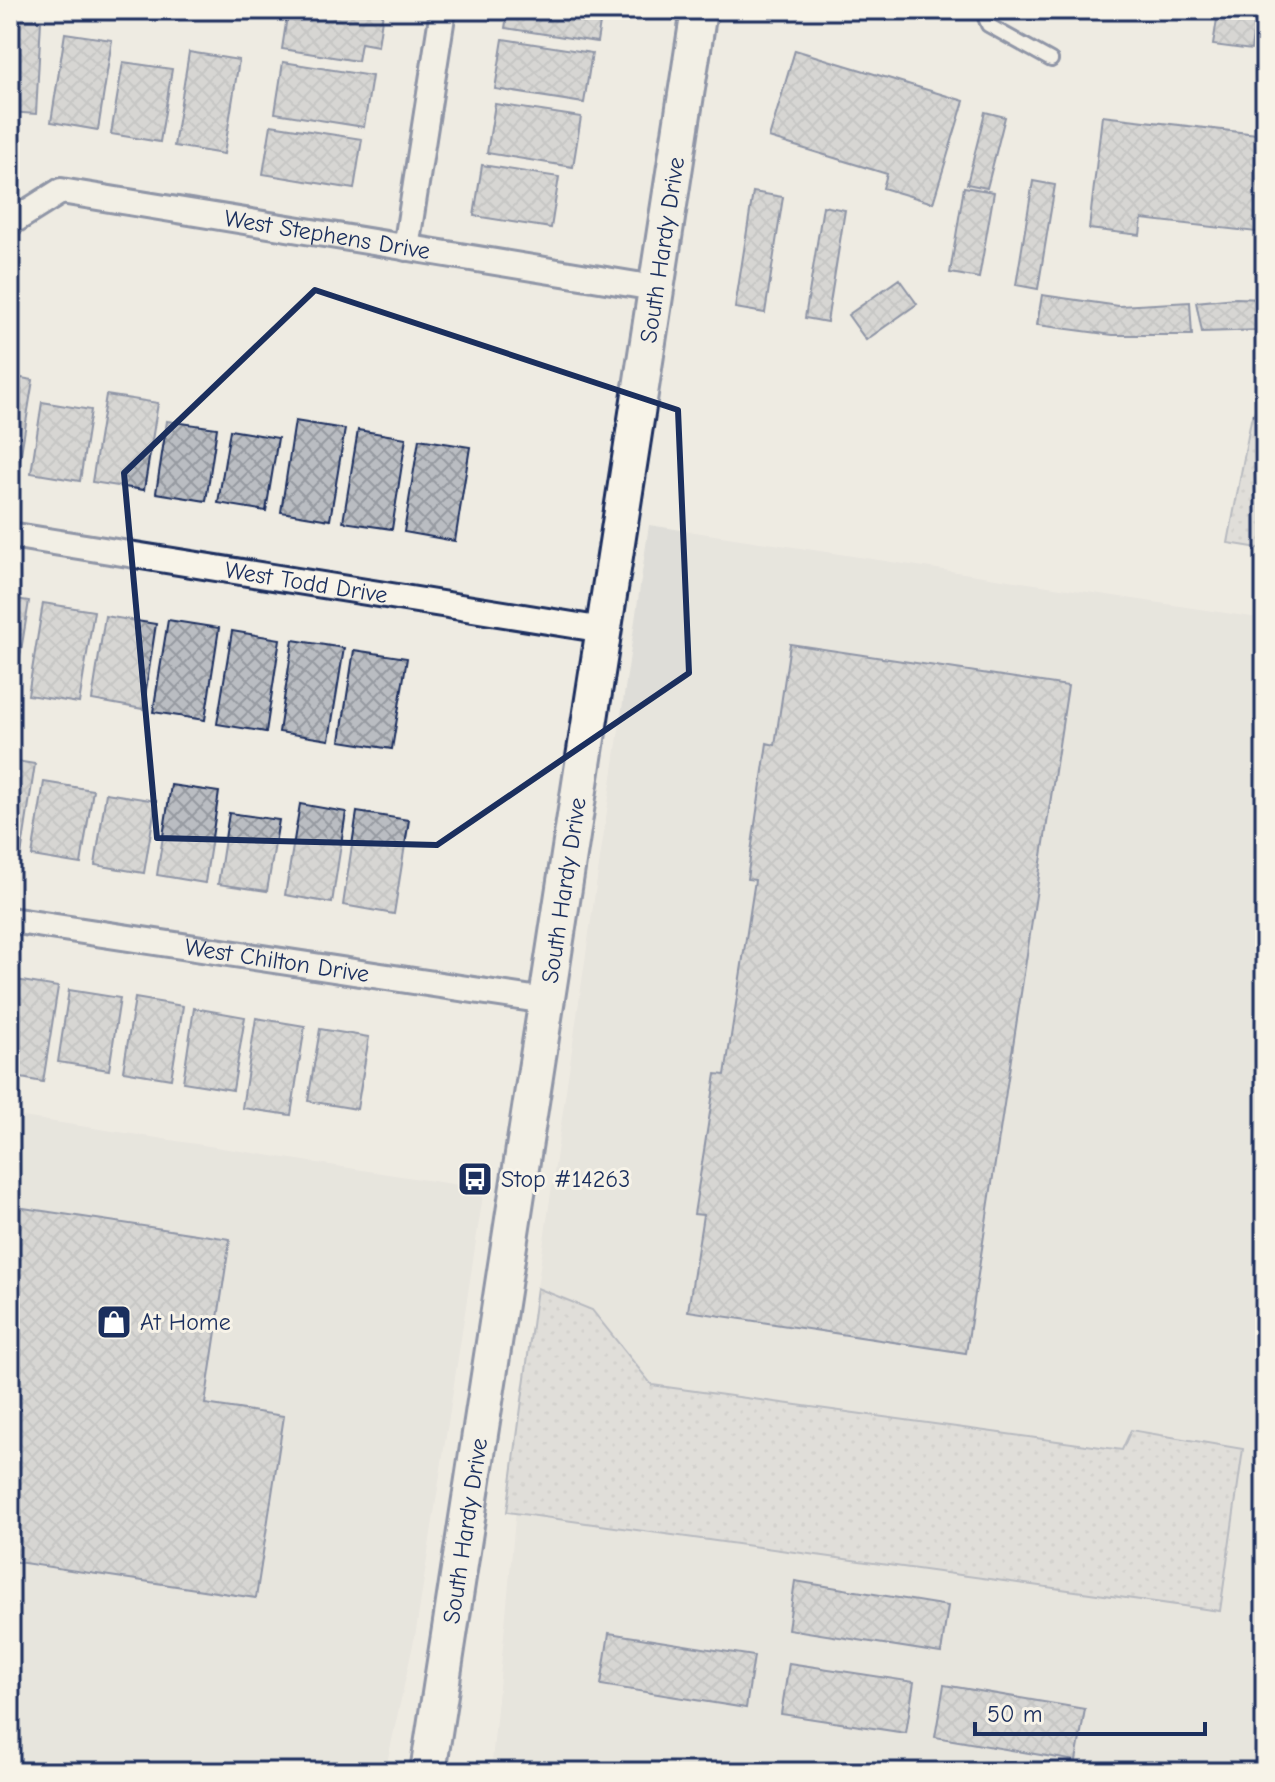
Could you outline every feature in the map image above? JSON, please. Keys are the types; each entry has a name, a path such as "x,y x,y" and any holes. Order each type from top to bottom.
{"street":[{"path":"406,248 443,10"},
{"name":"South Hardy Drive","path":"428,1772 699,10"},
{"name":"West Stephens Drive","path":"10,223 61,191 655,288"},
{"name":"West Todd Drive","path":"10,535 604,630"},
{"name":"West Chilton Drive","path":"10,920 546,1001"}],"lane":[{"path":"982,10 988,25 1051,60"}],"highlighted area":[{"path":"315,290 678,410 689,673 437,845 157,838 124,473"}],"shaded area":[{"path":"1265,387 1265,549 1228,543 1251,420"},
{"path":"649,525 1265,619 1265,1772 491,1772 537,1288"},
{"path":"10,1115 484,1189 416,1631 385,1772 10,1772"},
{"path":"537,1288 592,1310 652,1385 1122,1450 1131,1430 1243,1449 1220,1611 507,1512"}],"building":[{"path":"288,10 383,12 378,46 361,43 358,61 282,49"},
{"path":"508,10 602,10 597,42 505,28"},
{"path":"1237,10 1265,10 1265,28 1254,27 1251,50 1213,45 1217,19 1235,21"},
{"path":"10,20 41,21 36,114 10,112"},
{"path":"65,33 112,40 98,130 51,122"},
{"path":"503,39 592,53 584,103 495,89"},
{"path":"795,50 964,101 933,203 883,188 887,174 769,138"},
{"path":"189,52 239,60 224,154 174,146"},
{"path":"123,62 172,69 160,142 111,134"},
{"path":"283,62 372,76 364,127 275,113"},
{"path":"495,104 581,117 573,167 487,153"},
{"path":"985,112 1005,117 987,188 967,184"},
{"path":"1102,116 1265,135 1265,233 1142,219 1140,235 1089,229"},
{"path":"271,125 362,139 354,189 263,174"},
{"path":"482,165 559,177 551,228 474,216"},
{"path":"1033,181 1055,185 1038,289 1016,285"},
{"path":"964,187 994,192 979,278 950,273"},
{"path":"753,192 783,197 765,313 735,308"},
{"path":"823,206 845,210 827,322 805,318"},
{"path":"899,279 917,304 866,340 848,315"},
{"path":"1042,295 1119,306 1190,302 1192,335 1113,335 1037,325"},
{"path":"1265,299 1265,330 1202,332 1196,302"},
{"path":"10,376 33,380 18,472 10,471"},
{"path":"106,395 158,403 144,490 92,482"},
{"path":"42,402 91,410 80,481 31,473"},
{"path":"167,421 217,428 206,501 156,493"},
{"path":"295,421 345,429 330,520 281,512"},
{"path":"230,430 278,438 266,511 218,503"},
{"path":"358,430 406,438 392,529 343,522"},
{"path":"419,439 470,447 455,541 404,532"},
{"path":"10,598 29,601 17,676 10,675"},
{"path":"43,603 94,611 79,703 28,695"},
{"path":"105,616 156,624 143,709 92,700"},
{"path":"168,620 219,628 205,720 153,712"},
{"path":"232,631 280,639 266,732 217,724"},
{"path":"293,640 344,648 329,740 279,732"},
{"path":"790,644 1068,686 966,1353 688,1311 703,1215 694,1214 716,1074 725,1075 755,880 747,879 767,743 775,745"},
{"path":"354,650 407,658 392,749 340,741"},
{"path":"10,760 35,764 21,856 10,854"},
{"path":"44,782 93,790 81,864 32,856"},
{"path":"171,785 219,792 205,883 157,875"},
{"path":"106,793 156,801 144,873 95,865"},
{"path":"300,804 346,812 332,903 285,895"},
{"path":"357,812 409,820 394,914 343,905"},
{"path":"229,813 279,820 267,891 218,884"},
{"path":"10,979 58,987 43,1082 10,1076"},
{"path":"69,990 120,998 109,1070 58,1062"},
{"path":"135,998 183,1006 171,1079 123,1071"},
{"path":"194,1008 245,1017 233,1090 183,1082"},
{"path":"256,1018 305,1026 291,1115 242,1108"},
{"path":"320,1029 369,1037 357,1109 308,1101"},
{"name":"At Home","path":"10,1206 230,1239 205,1404 284,1416 256,1598 10,1561"},
{"path":"795,1581 948,1606 941,1653 788,1629"},
{"path":"609,1633 754,1656 746,1708 601,1685"},
{"path":"789,1663 914,1682 906,1733 781,1714"},
{"path":"944,1685 1085,1709 1076,1761 935,1737"}],"place":[{"name":"Stop #14263","path":"475,1179"},
{"name":"At Home","path":"114,1322"}]}
